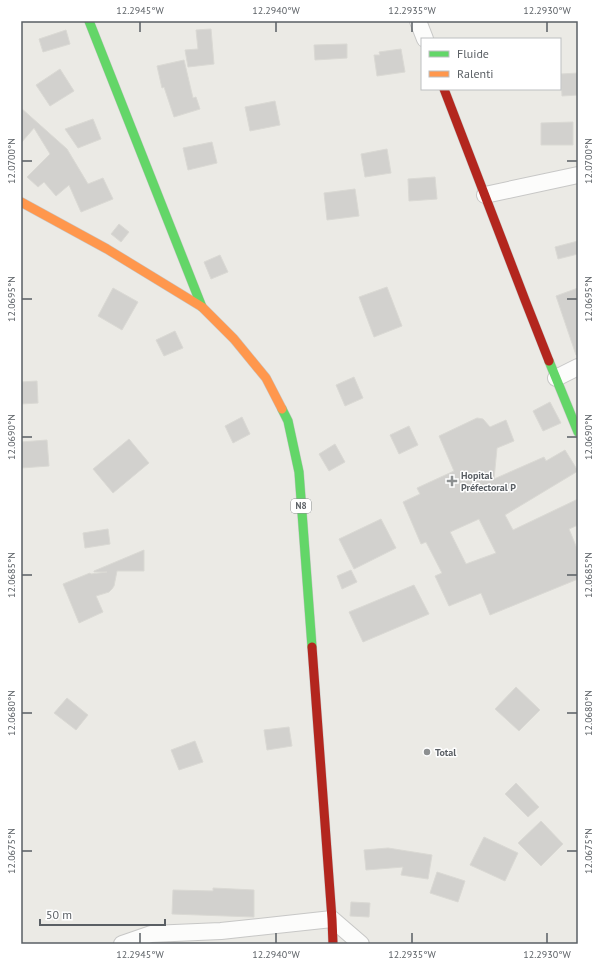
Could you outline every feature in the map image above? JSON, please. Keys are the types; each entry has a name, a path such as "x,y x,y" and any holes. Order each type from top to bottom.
{"main road":[{"path":"89,21 202,307"},
{"path":"444,90 578,432"},
{"name":"N8","path":"21,202 107,249 202,307 234,339 266,378 288,421 299,472 333,944"}],"street":[{"path":"418,21 424,38"},
{"path":"485,195 578,175"},
{"path":"556,378 578,367"},
{"path":"122,944 151,934 221,931 332,919 361,944"}],"building":[{"path":"211,29 214,64 188,67 185,50 198,49 196,30"},
{"path":"66,30 70,44 43,52 39,39"},
{"path":"347,44 347,58 315,60 314,45"},
{"path":"401,49 405,72 377,76 374,55 380,55 379,52"},
{"path":"184,60 193,98 196,97 200,109 174,117 164,87 162,88 157,66"},
{"path":"60,69 74,91 50,106 36,85"},
{"path":"578,73 578,95 562,96 561,74"},
{"path":"275,101 280,125 250,131 245,107"},
{"path":"21,108 67,149 88,184 103,178 113,199 81,212 69,185 56,196 44,182 38,187 27,177 50,154 34,128 21,143"},
{"path":"93,119 101,139 78,148 65,129"},
{"path":"573,122 573,145 541,145 541,123"},
{"path":"212,142 217,163 188,170 183,148"},
{"path":"387,149 391,173 365,177 361,154"},
{"path":"435,177 437,199 409,201 408,179"},
{"path":"355,189 359,216 327,220 324,193"},
{"path":"119,224 129,232 121,242 111,234"},
{"path":"578,241 578,254 558,259 555,247"},
{"path":"220,255 228,272 211,279 204,262"},
{"path":"387,287 402,326 374,337 359,297"},
{"path":"113,288 138,302 122,330 98,316"},
{"path":"578,288 578,355 576,355 556,296"},
{"path":"175,331 183,348 164,356 156,340"},
{"path":"354,377 363,398 345,406 336,385"},
{"path":"37,381 38,403 21,404 21,382"},
{"path":"550,402 561,423 543,431 533,411"},
{"path":"242,417 250,434 233,443 225,426"},
{"path":"477,418 483,419 490,427 506,420 514,441 497,448 494,479 544,457 546,461 565,450 578,471 505,515 513,530 578,499 578,525 569,529 578,551 578,579 490,615 481,593 449,606 435,576 442,573 426,542 421,544 403,502 420,494 417,488 454,471 439,436","holes":["479,519 496,553 466,564 450,532"]},
{"path":"409,426 418,445 399,454 390,435"},
{"path":"129,439 149,463 113,493 93,469"},
{"path":"47,440 49,466 21,468 21,442"},
{"path":"335,444 345,462 329,471 319,454"},
{"path":"381,519 396,548 354,569 339,539"},
{"path":"108,529 110,544 85,548 83,533"},
{"path":"144,550 144,571 117,571 112,589 109,592 96,596 103,612 79,623 63,584 90,573 107,572 94,571"},
{"path":"351,570 357,582 342,589 337,576"},
{"path":"414,585 429,614 363,642 349,612"},
{"path":"516,687 540,710 519,731 495,709"},
{"path":"67,698 88,715 76,730 54,713"},
{"path":"289,727 292,746 267,750 264,730"},
{"path":"195,741 203,762 179,770 171,750"},
{"path":"516,783 539,807 528,817 505,794"},
{"path":"541,821 563,844 541,866 518,843"},
{"path":"484,837 518,853 505,881 470,865"},
{"path":"388,848 432,855 428,879 401,875 403,867 366,870 364,850"},
{"path":"437,872 465,881 458,902 430,893"},
{"path":"213,888 254,890 254,917 172,914 173,890 213,891"},
{"path":"351,902 370,903 369,917 350,916"}],"traffic: fast":[{"path":"89,21 202,307"},
{"path":"549,361 578,432"},
{"path":"282,409 288,421 299,472 312,647"}],"traffic: slow":[{"path":"21,202 107,249 202,307 234,339 266,378 282,409"}],"traffic: jam":[{"path":"444,90 549,361"},
{"path":"312,647 333,944"}],"place":[{"name":"Hopital Préfectoral P","path":"452,481"},
{"name":"Total","path":"427,752"}]}
